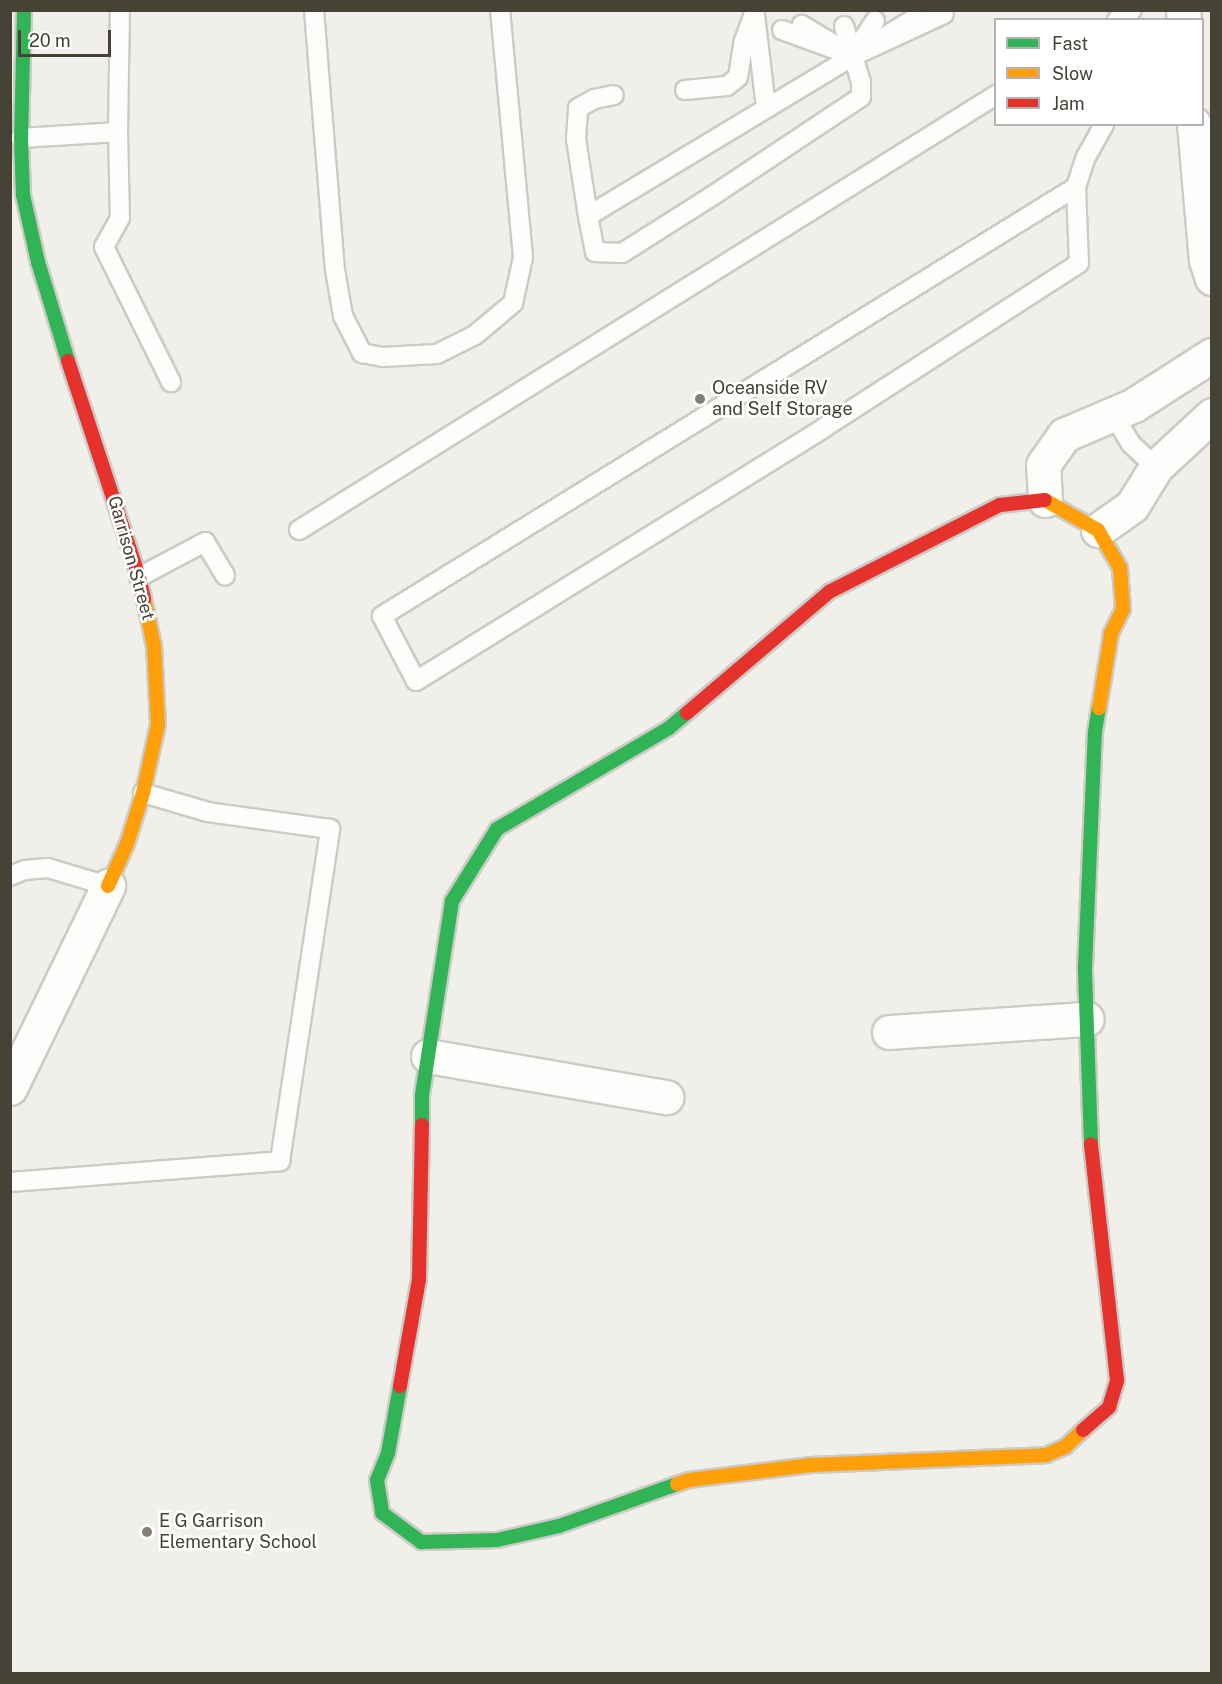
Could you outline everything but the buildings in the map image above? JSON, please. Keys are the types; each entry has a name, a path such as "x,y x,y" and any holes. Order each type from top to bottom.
{"street":[{"name":"Garrison Street","path":"10,1088 127,844 143,793 158,724 154,646 139,577 38,262 23,195 16,66 24,10"},
{"path":"1194,126 1206,260 1212,278"},
{"path":"1045,500 1043,465 1064,435 1134,405 1212,355"},
{"path":"1098,530 1132,506 1156,467 1212,415"},
{"path":"1045,500 1098,530 1120,568 1123,609 1111,634 1095,732 1085,968 1091,1155 1117,1380 1109,1407 1065,1447 1046,1455 811,1465 689,1480 559,1526 497,1540 421,1542 382,1513 377,1480 388,1453 419,1279 422,1095 452,901 497,829 669,728 829,592 1000,505 1045,500"},
{"path":"889,1032 1087,1019"},
{"path":"428,1056 666,1097"}],"lane":[{"path":"120,10 118,132 120,218 104,247 171,382"},
{"path":"314,10 335,270 343,316 362,352 383,357 437,354 475,335 513,303 523,257 500,10"},
{"path":"685,90 727,86 738,77 744,42 755,11"},
{"path":"755,11 766,107"},
{"path":"782,30 853,56 944,14"},
{"path":"588,216 917,17"},
{"path":"853,56 884,20"},
{"path":"822,24 853,56"},
{"path":"802,26 853,56"},
{"path":"614,95 594,99 578,108 576,139 595,252 622,253 861,97 861,82 844,26"},
{"path":"299,530 994,96"},
{"path":"1076,187 382,616 416,681 825,427 1079,263 1076,187 1086,157 1103,126"},
{"path":"21,138 118,132"},
{"path":"1113,414 1131,444 1156,467"},
{"path":"139,577 205,542 225,575"},
{"path":"10,1182 280,1161 330,829 208,812 143,793"},
{"path":"10,876 25,870 48,868 108,886"}],"traffic: fast":[{"path":"24,10 21,138 23,195 38,262 68,361"},
{"path":"1091,1144 1085,968 1095,732 1099,708"},
{"path":"422,1125 422,1095 452,901 497,829 669,728 687,713"},
{"path":"400,1386 388,1453 377,1480 382,1513 421,1542 497,1540 559,1526 677,1484"}],"traffic: slow":[{"path":"1045,500 1098,530 1120,568 1123,609 1111,634 1099,708"},
{"path":"108,886 127,844 143,793 158,724 154,646 144,599"},
{"path":"677,1484 689,1480 811,1465 1046,1455 1065,1447 1083,1430"}],"traffic: jam":[{"path":"68,361 139,577 144,599"},
{"path":"687,713 829,592 1000,505 1045,500"},
{"path":"400,1386 419,1279 422,1125"},
{"path":"1083,1430 1109,1407 1117,1380 1091,1144"}],"place":[{"name":"Oceanside RV and Self Storage","path":"700,399"},
{"name":"E G Garrison Elementary School","path":"147,1532"}]}
